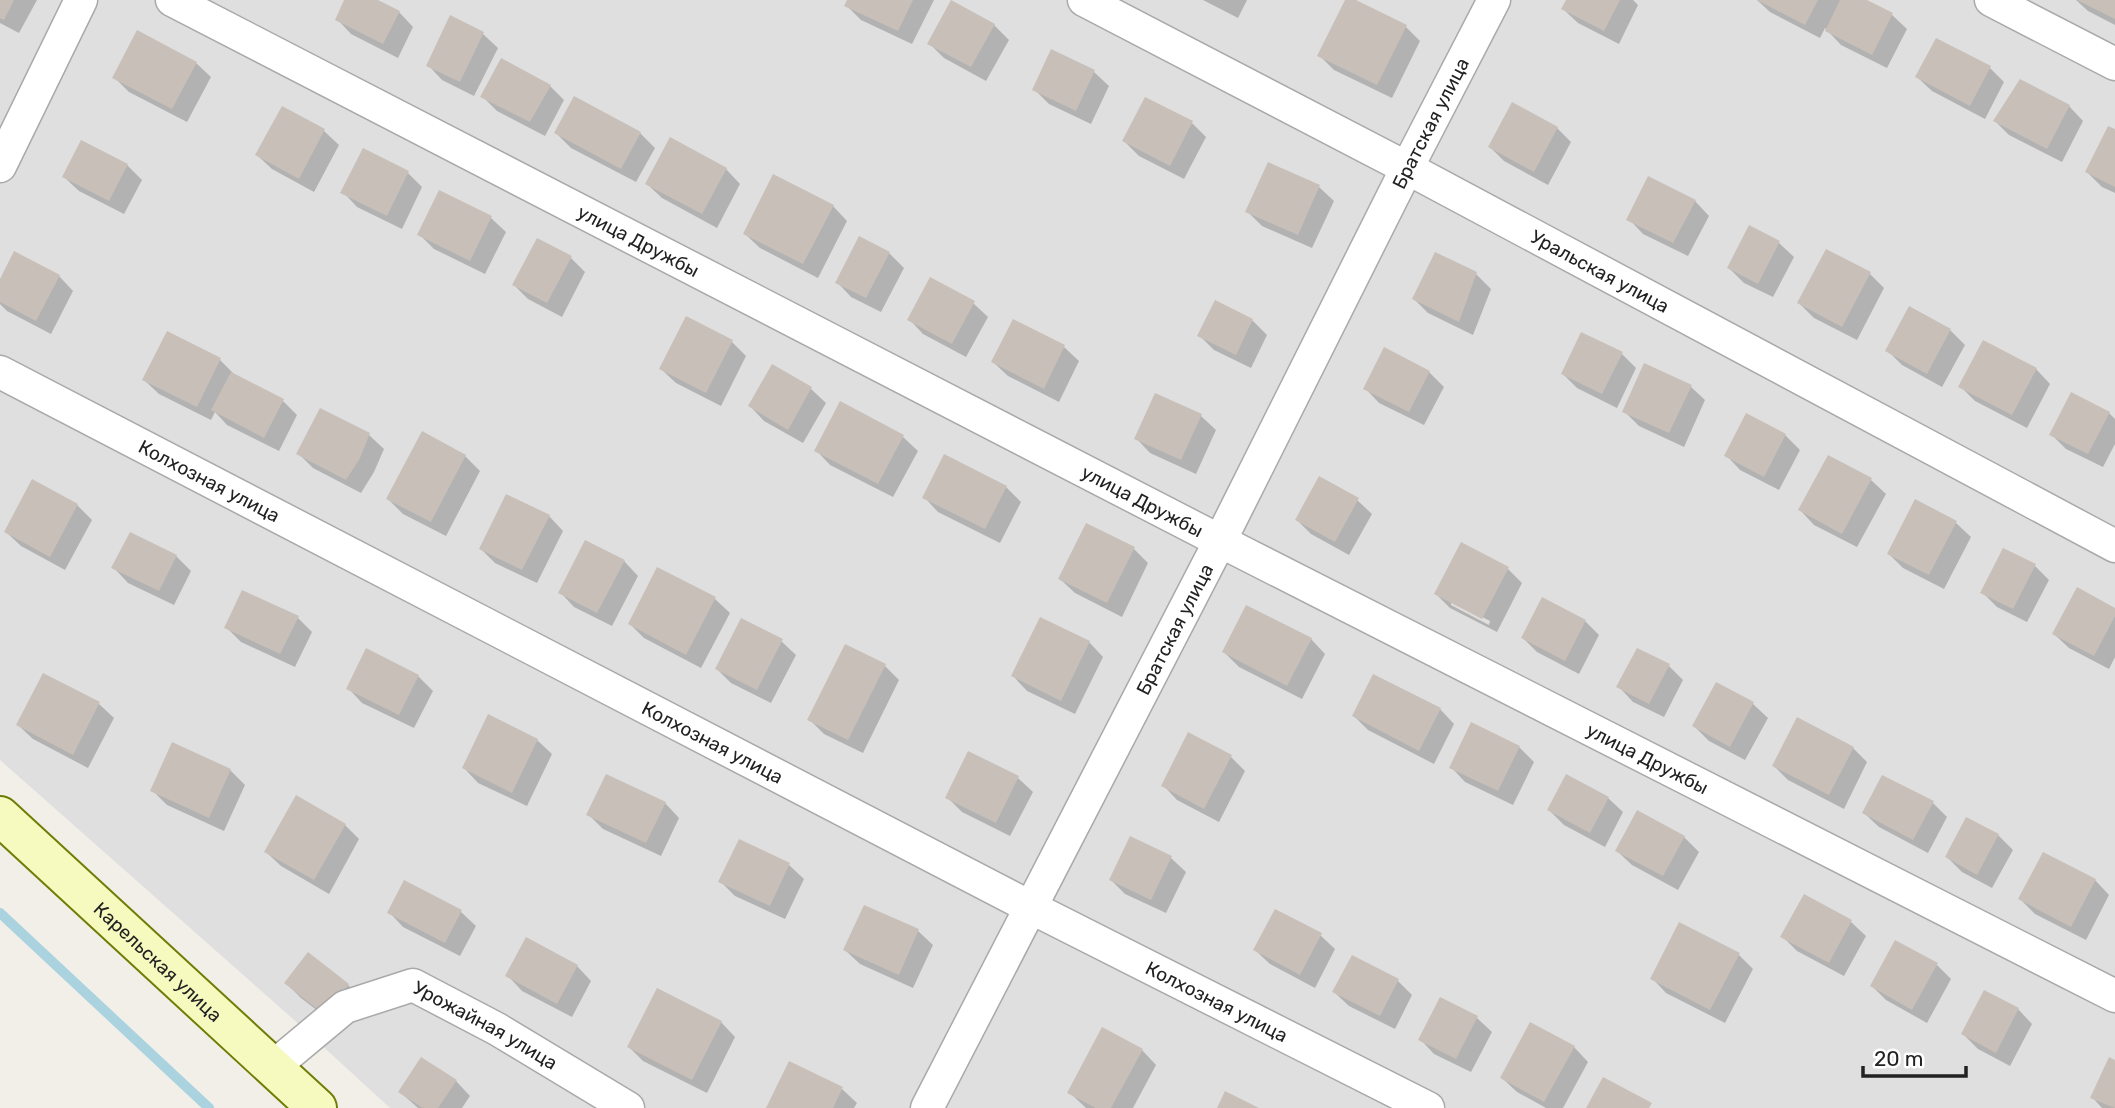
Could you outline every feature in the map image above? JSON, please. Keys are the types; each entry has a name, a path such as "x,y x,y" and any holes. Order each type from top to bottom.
{"main road":[{"name":"Карельская улица","path":"0,816 317,1108"}],"street":[{"path":"0,166 81,0"},
{"name":"улица Дружбы","path":"172,0 1220,541 2115,996"},
{"name":"Уральская улица","path":"1084,0 2115,546"},
{"name":"Братская улица","path":"927,1108 1220,541 1494,0"},
{"path":"1991,0 2115,64"},
{"name":"Колхозная улица","path":"0,372 1030,907 1427,1108"},
{"name":"Урожайная улица","path":"273,1067 345,1007 413,985 496,1029 628,1108"}],"shaded area":[{"path":"0,0 2115,0 2115,1108 390,1108 0,760"}],"building":[{"path":"0,0 14,0 4,20 0,18"},
{"path":"344,0 378,0 400,11 383,44 335,20"},
{"path":"847,0 913,0 898,31 844,6"},
{"path":"951,0 995,24 971,67 927,44"},
{"path":"1345,0 1356,0 1407,25 1377,85 1317,56"},
{"path":"1566,0 1620,0 1604,31 1561,9"},
{"path":"1757,0 1818,0 1805,25"},
{"path":"1840,0 1867,0 1893,13 1872,55 1825,31"},
{"path":"2077,0 2115,0 2115,19"},
{"path":"450,15 484,32 460,82 426,66"},
{"path":"137,30 197,62 172,109 112,78"},
{"path":"1936,38 1991,66 1970,106 1915,77"},
{"path":"1051,49 1095,70 1076,111 1032,90"},
{"path":"501,58 551,85 530,122 480,97"},
{"path":"2020,79 2070,105 2047,149 1993,121"},
{"path":"574,96 641,132 621,169 554,133"},
{"path":"1145,97 1193,121 1170,166 1122,141"},
{"path":"1512,102 1558,127 1534,172 1488,147"},
{"path":"282,106 325,129 299,179 255,155"},
{"path":"2108,126 2115,129 2115,187 2085,172"},
{"path":"670,137 727,168 702,214 645,184"},
{"path":"81,140 128,164 109,201 62,177"},
{"path":"363,148 409,171 387,216 340,193"},
{"path":"1268,162 1320,185 1298,235 1245,212"},
{"path":"773,174 834,205 803,264 743,234"},
{"path":"1648,176 1696,200 1673,243 1626,220"},
{"path":"439,190 492,216 470,261 417,235"},
{"path":"1749,225 1780,241 1758,284 1727,268"},
{"path":"859,236 890,252 866,298 835,283"},
{"path":"537,238 572,256 547,303 512,285"},
{"path":"1826,249 1871,272 1842,327 1797,303"},
{"path":"14,251 60,275 36,321 0,302 0,279"},
{"path":"1435,252 1477,272 1459,322 1412,299"},
{"path":"930,277 975,301 952,344 907,320"},
{"path":"1215,300 1253,319 1236,355 1197,336"},
{"path":"1909,306 1951,329 1927,374 1885,351"},
{"path":"686,316 733,340 706,393 659,369"},
{"path":"1013,319 1065,345 1044,389 991,362"},
{"path":"167,331 221,358 197,407 142,380"},
{"path":"1581,332 1623,352 1602,394 1561,374"},
{"path":"1983,340 2037,368 2012,415 1958,387"},
{"path":"1384,347 1430,371 1409,412 1363,389"},
{"path":"1644,363 1692,385 1669,433 1622,412"},
{"path":"772,364 812,387 788,430 748,406"},
{"path":"231,372 284,399 264,438 211,410"},
{"path":"2071,392 2110,412 2088,454 2049,435"},
{"path":"1155,393 1202,414 1181,460 1134,439"},
{"path":"840,401 904,435 878,484 814,451"},
{"path":"320,408 370,433 360,458 346,480 296,454"},
{"path":"1746,413 1786,434 1764,477 1724,456"},
{"path":"422,431 466,455 431,522 386,499"},
{"path":"944,454 1007,486 985,529 922,498"},
{"path":"1828,455 1872,478 1842,534 1798,510"},
{"path":"1319,476 1359,498 1335,542 1295,520"},
{"path":"32,479 78,504 50,557 4,532"},
{"path":"506,494 550,515 522,570 479,549"},
{"path":"1915,499 1957,521 1929,575 1887,554"},
{"path":"1086,523 1135,547 1107,603 1058,579"},
{"path":"130,532 177,555 159,591 111,568"},
{"path":"585,540 625,560 597,613 558,593"},
{"path":"1461,542 1509,567 1482,619 1434,594"},
{"path":"2003,548 2036,564 2013,609 1980,593"},
{"path":"657,567 716,597 686,655 628,624"},
{"path":"2077,587 2115,608 2115,616 2094,656 2052,634"},
{"path":"242,590 299,616 280,654 224,628"},
{"path":"1542,597 1586,620 1565,661 1521,638"},
{"path":"1246,605 1312,638 1287,686 1222,652"},
{"path":"1040,617 1090,641 1061,701 1011,676"},
{"path":"741,618 783,639 757,690 715,669"},
{"path":"845,644 886,664 848,740 807,720"},
{"path":"366,648 419,675 399,715 346,689"},
{"path":"1637,648 1670,664 1649,704 1616,687"},
{"path":"43,673 100,702 73,755 16,725"},
{"path":"1373,674 1441,708 1419,751 1352,716"},
{"path":"1716,682 1754,702 1730,747 1692,726"},
{"path":"488,714 538,739 512,793 462,768"},
{"path":"1797,717 1854,747 1829,795 1772,766"},
{"path":"1471,722 1520,746 1498,791 1449,768"},
{"path":"1188,732 1232,755 1204,809 1161,786"},
{"path":"172,742 231,769 209,818 150,791"},
{"path":"968,751 1019,776 996,823 945,798"},
{"path":"606,774 666,802 646,843 586,815"},
{"path":"1566,774 1609,797 1590,833 1547,810"},
{"path":"1882,775 1934,801 1913,840 1862,813"},
{"path":"296,795 346,824 314,880 264,852"},
{"path":"1637,810 1685,836 1663,876 1615,851"},
{"path":"1966,817 1999,834 1977,875 1945,857"},
{"path":"1130,836 1172,856 1151,900 1109,880"},
{"path":"739,839 790,863 770,906 718,882"},
{"path":"2043,852 2096,879 2071,927 2018,899"},
{"path":"404,880 462,910 445,943 387,913"},
{"path":"1804,894 1852,920 1829,963 1780,937"},
{"path":"864,905 919,929 899,975 843,950"},
{"path":"1275,909 1322,933 1300,975 1253,950"},
{"path":"1679,922 1740,953 1710,1010 1650,979"},
{"path":"526,937 578,965 557,1004 505,976"},
{"path":"1895,940 1938,963 1912,1010 1870,986"},
{"path":"308,952 349,984 325,1015 284,983"},
{"path":"1352,955 1399,979 1380,1016 1332,992"},
{"path":"657,988 722,1021 692,1080 627,1047"},
{"path":"1984,990 2019,1008 1996,1053 1961,1034"},
{"path":"1440,997 1478,1016 1456,1059 1418,1040"},
{"path":"1530,1022 1575,1046 1544,1102 1500,1078"},
{"path":"1102,1027 1143,1049 1111,1108 1096,1108 1067,1093"},
{"path":"421,1057 457,1080 438,1108 423,1108 398,1092"},
{"path":"2109,1057 2115,1060 2115,1108 2090,1098"},
{"path":"789,1061 843,1087 833,1108 766,1108"},
{"path":"1603,1077 1652,1103 1649,1108 1586,1108"},
{"path":"1225,1091 1259,1108 1217,1108"}],"waterway":[{"path":"0,913 209,1108"}]}
